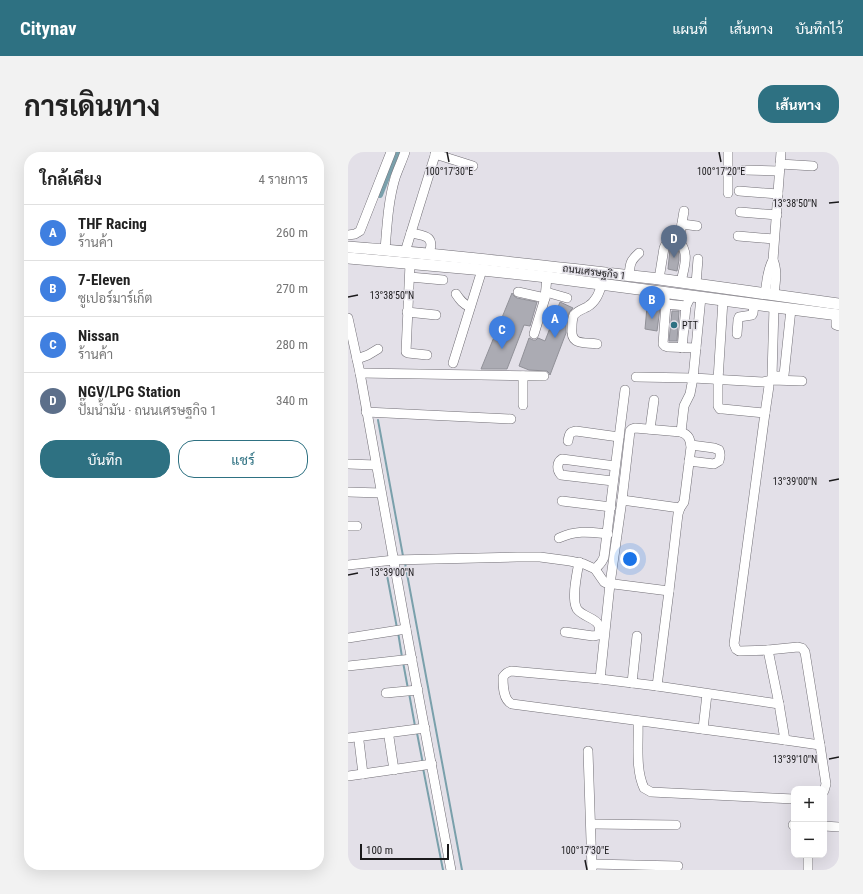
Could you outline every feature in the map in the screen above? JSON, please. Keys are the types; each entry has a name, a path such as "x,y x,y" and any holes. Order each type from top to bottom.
{"main road":[{"name":"ถนนเศรษฐกิจ 1","path":"348,247 429,254 476,266 547,277 774,307 838,311"},
{"name":"ถนนเศรษฐกิจ 1","path":"348,258 410,264 476,266 629,276 770,295 838,311"}],"street":[{"path":"348,235 355,234 360,230 391,152"},
{"path":"385,250 389,208 395,177 405,152"},
{"path":"728,152 728,194"},
{"path":"770,295 768,270 773,260 781,152"},
{"path":"405,252 436,153 474,166"},
{"path":"744,170 813,166"},
{"path":"739,192 778,194"},
{"path":"679,241 684,211"},
{"path":"740,212 777,215"},
{"path":"682,224 697,226"},
{"path":"411,233 424,235 429,238 432,247 429,254"},
{"path":"738,236 774,239"},
{"path":"659,280 665,244 667,242 679,241 684,246 686,256 682,282"},
{"path":"629,276 631,261 639,253"},
{"path":"696,284 698,259"},
{"path":"410,264 406,352 427,355"},
{"path":"453,363 470,307 476,266"},
{"path":"410,277 443,280"},
{"path":"534,334 546,295 547,277"},
{"path":"597,344 577,342 574,340 572,336 572,326 574,315 590,305 598,295 602,284"},
{"path":"518,292 567,298"},
{"path":"664,292 666,304 663,344 668,347 696,348"},
{"path":"456,294 461,302 470,307"},
{"path":"682,348 686,306 696,296"},
{"path":"681,432 684,406 690,394 693,378 696,348 696,296"},
{"path":"723,300 718,403 720,408 765,413"},
{"path":"666,304 686,306"},
{"path":"736,334 738,320 740,317 753,314 754,304"},
{"path":"774,307 771,381 765,413 734,644 736,649 740,651 798,647 802,648 805,652 825,786"},
{"path":"771,381 784,375 791,309"},
{"path":"838,311 836,325 839,326"},
{"path":"407,312 436,315"},
{"path":"348,318 360,373 451,870"},
{"path":"357,359 378,349"},
{"path":"360,373 544,376"},
{"path":"523,376 524,405"},
{"path":"636,377 693,378 763,382 802,381"},
{"path":"595,569 603,561 608,534 613,481 625,390"},
{"path":"650,429 654,400"},
{"path":"366,412 511,419"},
{"path":"600,679 610,584 630,431 635,428 681,432 690,438 691,445 684,502 678,514 657,686"},
{"path":"568,441 569,434 576,431 619,436"},
{"path":"689,461 714,464 720,459 719,450 691,445"},
{"path":"613,481 561,475 558,472 558,463 562,459 616,466"},
{"path":"348,464 376,465"},
{"path":"348,492 381,492"},
{"path":"622,500 680,508"},
{"path":"562,501 611,507"},
{"path":"559,538 576,532 608,534"},
{"path":"348,565 394,560 526,557 558,559 579,562 595,569 604,582 610,584 669,590"},
{"path":"565,632 593,636 598,635 600,632 598,623 580,613 574,601 579,562"},
{"path":"348,638 406,629"},
{"path":"632,683 637,636"},
{"path":"768,650 785,740"},
{"path":"348,666 412,659"},
{"path":"779,704 600,679 508,672 503,680 506,699 512,704 820,745"},
{"path":"386,693 418,690"},
{"path":"703,729 707,694"},
{"path":"638,721 640,775 644,788 651,792 791,799"},
{"path":"348,738 425,728"},
{"path":"389,737 394,770"},
{"path":"359,741 363,774"},
{"path":"588,751 592,867 678,866"},
{"path":"348,776 432,764"},
{"path":"591,824 676,825"},
{"path":"827,826 839,827"},
{"path":"808,858 808,870"}],"building":[{"path":"672,247 676,247 679,252 677,271 668,269 670,249"},
{"path":"512,293 517,298 537,302 530,326 524,325 507,369 481,369"},
{"path":"560,302 573,308 568,315 566,322 566,333 550,375 547,371 529,370 519,366 529,338 536,340 538,338 545,341"},
{"path":"647,307 660,308 657,331 645,329"},
{"name":"PTT","path":"672,311 679,311 677,341 669,341"}],"waterway":[{"path":"380,195 397,152"},
{"path":"378,420 403,556"},
{"path":"405,563 462,870"},
{"path":"386,570 397,628"},
{"path":"398,632 402,657"},
{"path":"403,662 408,689"},
{"path":"409,693 415,726"},
{"path":"417,733 423,764"},
{"path":"423,768 443,870"}],"place":[{"name":"NGV/LPG Station","path":"674,258"},
{"name":"7-Eleven","path":"652,319"},
{"name":"PTT","path":"674,325"},
{"name":"THF Racing","path":"555,338"},
{"name":"Nissan","path":"502,349"}]}
